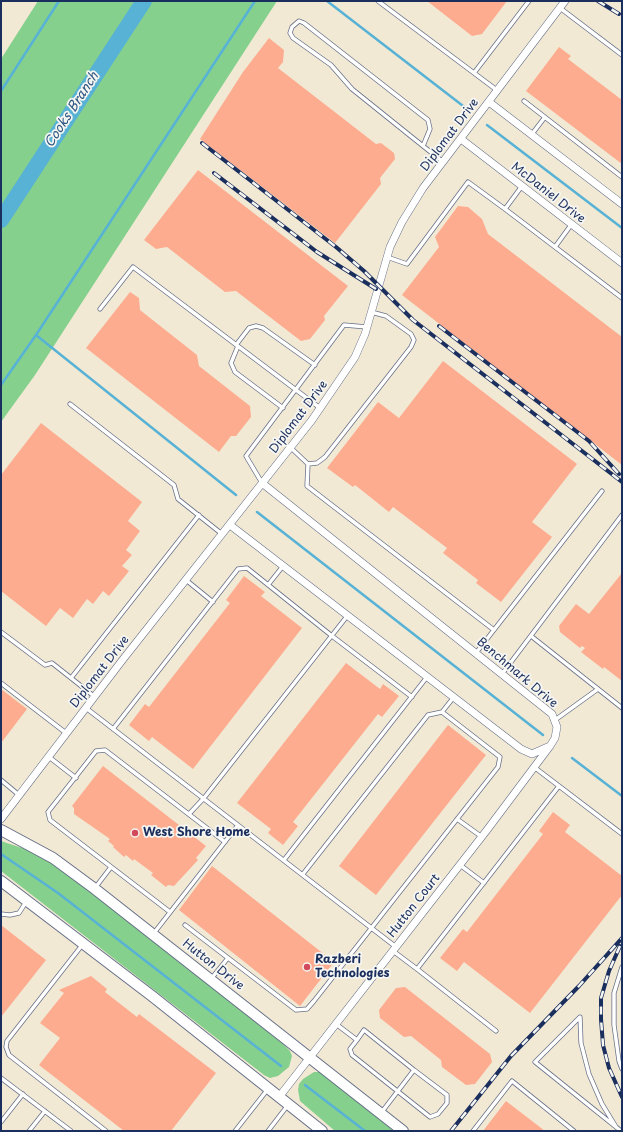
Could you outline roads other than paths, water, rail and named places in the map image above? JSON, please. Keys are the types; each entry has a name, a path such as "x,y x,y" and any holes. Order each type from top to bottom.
{"street":[{"name":"Diplomat Drive","path":"1,819 66,733 320,408 355,357 367,328 390,247 402,222 423,188 565,1"},
{"path":"489,102 622,204"},
{"name":"McDaniel Drive","path":"461,139 622,263"},
{"name":"Benchmark Drive","path":"262,484 552,714 557,727 555,738 550,746"},
{"path":"230,525 521,749 532,754 550,746"},
{"name":"Hutton Court","path":"279,1097 482,837 550,746"},
{"name":"Hutton Drive","path":"1,830 53,858 95,889 403,1131"},
{"path":"1,881 152,996 322,1131"}],"lane":[{"path":"378,1 498,91"},
{"path":"474,73 529,1"},
{"path":"560,8 622,55"},
{"path":"424,146 430,129 428,120 304,23 299,21 292,27 290,33 293,38 331,65 352,89 443,162"},
{"path":"524,101 622,177"},
{"path":"532,134 545,117"},
{"path":"387,257 407,264 468,182 622,298"},
{"path":"505,209 522,186"},
{"path":"555,247 571,225"},
{"path":"100,309 134,267 320,408"},
{"path":"308,464 317,463 325,457 411,347 414,340 411,334 386,316 371,312"},
{"path":"262,484 246,456 344,325 367,328"},
{"path":"283,408 235,372 231,363 237,346 249,328 256,326 263,328 314,365"},
{"path":"70,404 174,485 178,499 222,534"},
{"path":"290,447 308,464 307,486 494,630"},
{"path":"476,653 602,491"},
{"path":"71,678 198,515"},
{"path":"502,674 622,515"},
{"path":"268,585 283,566"},
{"path":"114,729 238,569 247,568 332,636 412,697"},
{"path":"186,580 213,602"},
{"path":"188,814 204,798 348,615"},
{"path":"1,632 45,665 52,664 95,697"},
{"path":"531,636 622,708"},
{"path":"284,860 428,676"},
{"path":"1,683 66,733"},
{"path":"555,720 598,689"},
{"path":"303,874 428,715 442,712 454,697"},
{"path":"86,708 372,928 416,969 496,1031"},
{"path":"185,925 296,1010 307,1009 498,767 500,757 442,712"},
{"path":"170,912 50,820 48,812 96,752 105,750 225,842"},
{"path":"49,757 76,778"},
{"path":"534,767 622,834"},
{"path":"1,780 19,795"},
{"path":"416,969 559,786"},
{"path":"457,819 482,837"},
{"path":"153,934 238,825"},
{"path":"460,865 484,883"},
{"path":"95,889 111,867"},
{"path":"1,914 10,915 18,913 27,901"},
{"path":"83,944 7,1041 6,1047 9,1056 106,1131"},
{"path":"210,980 228,958"},
{"path":"622,967 614,993 614,1025 619,1061 622,1069"},
{"path":"616,1127 602,1104 589,1074 581,1043 580,1017 535,1062 616,1127 621,1131"},
{"path":"336,1024 357,1040"},
{"path":"364,1030 414,1070 447,1095 448,1103 438,1114 430,1117 352,1055 350,1049 364,1030"},
{"path":"380,1113 414,1070"},
{"path":"1,1079 71,1131"},
{"path":"473,1131 512,1081 574,1131"},
{"path":"236,1131 268,1089"},
{"path":"1,1122 23,1094"},
{"path":"268,1131 288,1104"},
{"path":"29,1131 45,1111"}],"waterway":[{"path":"1,91 59,1"},
{"name":"Cooks Branch","path":"1,220 144,1"},
{"path":"1,385 36,335 255,1"},
{"path":"327,1 467,109"},
{"path":"487,125 622,228"},
{"path":"36,335 236,495"},
{"path":"257,512 543,735"},
{"path":"572,758 622,796"},
{"path":"1,854 58,893 281,1066"},
{"path":"305,1085 365,1131"}],"railway":[{"path":"598,1 619,14"},
{"path":"202,143 336,247 364,271 413,320 622,482"},
{"path":"214,173 317,252 376,289"},
{"path":"439,326 589,441 619,474"},
{"path":"451,1131 511,1056 579,986 622,938"},
{"path":"620,946 609,971 601,998 601,1019 603,1045 609,1068 622,1097"}],"place":[{"name":"West Shore Home","path":"135,833"},
{"name":"Razberi Technologies","path":"307,967"}]}
